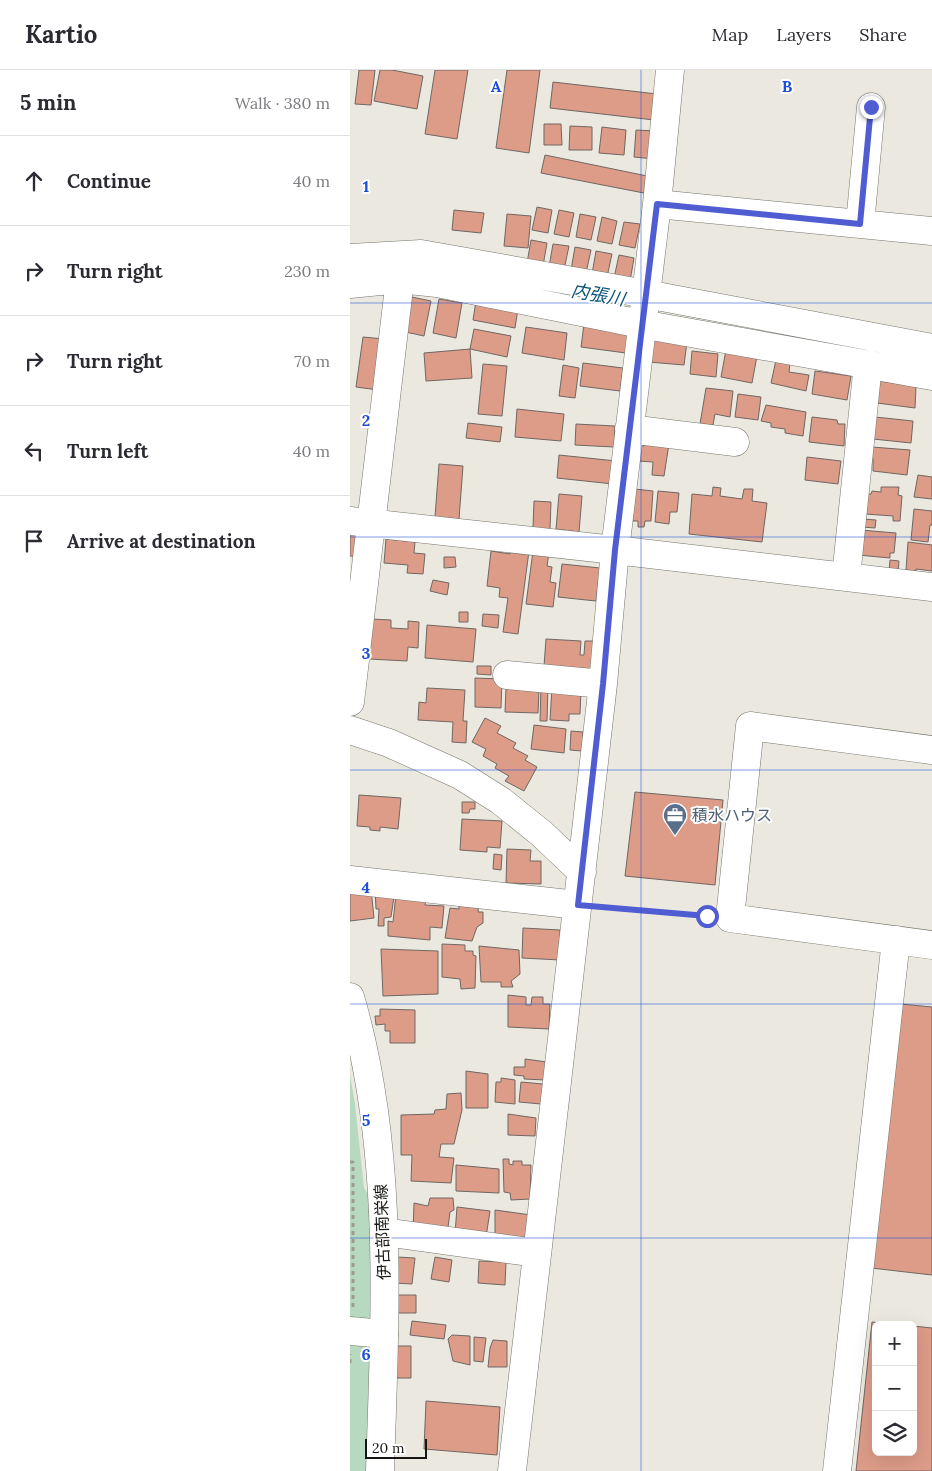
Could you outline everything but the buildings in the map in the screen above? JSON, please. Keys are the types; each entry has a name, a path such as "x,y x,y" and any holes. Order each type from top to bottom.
{"street":[{"path":"512,1471 582,872 603,684 615,550 657,204 670,70"},
{"path":"860,224 871,107"},
{"path":"657,204 932,231"},
{"path":"350,258 421,254 932,348"},
{"path":"350,702 361,522 400,279"},
{"path":"350,284 400,279 437,283 641,324 932,376"},
{"path":"846,577 868,364"},
{"path":"629,429 735,442"},
{"path":"361,522 932,587"},
{"path":"507,675 603,684"},
{"path":"932,750 750,726 730,918 932,945"},
{"path":"350,730 389,743 460,775 501,801 542,834 582,872"},
{"path":"350,880 578,905"},
{"path":"837,1471 896,940"},
{"name":"伊古部南栄線","path":"350,997 371,1088 380,1161 384,1232 384,1334 380,1471"},
{"path":"384,1232 538,1253"},
{"path":"350,1331 384,1334"}],"path":[{"path":"578,905 730,918"},
{"path":"350,1162 353,1162 353,1308 350,1331 350,1363"}],"green space":[{"path":"350,1075 364,1188 369,1196 372,1297 367,1471 350,1471"}],"place":[{"name":"積水ハウス","path":"675,836"}],"route":[{"path":"707,916 578,905 603,684 615,550 657,204 860,224 871,107"}],"water label":[{"name":"内張川","path":"598,295"}]}
